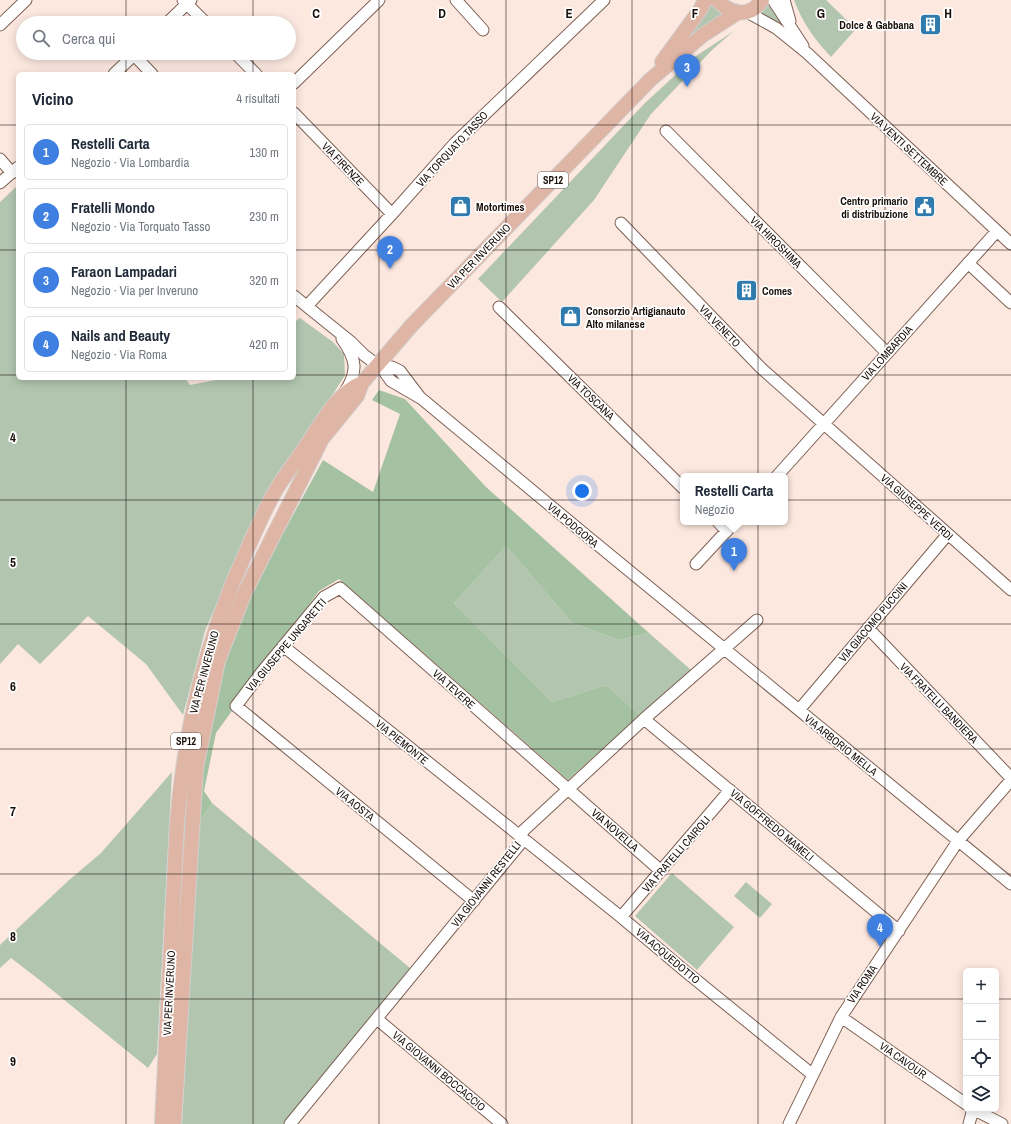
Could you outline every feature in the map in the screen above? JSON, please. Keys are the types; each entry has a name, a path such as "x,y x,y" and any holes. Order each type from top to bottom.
{"main road":[{"name":"VIA PER INVERUNO","path":"650,80 662,61 700,10 705,0"},
{"path":"717,0 728,10 742,12"},
{"name":"VIA PER INVERUNO","path":"174,1124 196,768 218,661 244,594 322,439 357,396 362,383 412,325 650,80 703,35 742,12 760,4 762,0"},
{"name":"VIA PER INVERUNO","path":"162,1124 177,816 182,766 206,658 222,609 259,524 279,485 322,421 343,396 355,386 362,383"}],"street":[{"path":"0,25 26,0"},
{"path":"296,81 379,0"},
{"path":"456,0 483,30"},
{"name":"VIA TORQUATO TASSO","path":"307,306 392,214 454,143 604,0"},
{"name":"VIA VENTI SETTEMBRE","path":"773,0 807,53"},
{"path":"784,0 794,33"},
{"path":"173,16 187,1 200,16"},
{"name":"VIA VENTI SETTEMBRE","path":"742,12 776,28 807,53 1011,244"},
{"path":"116,72 129,60"},
{"path":"140,60 150,72"},
{"path":"242,60 254,72"},
{"name":"VIA FIRENZE","path":"296,115 392,214"},
{"name":"VIA HIROSHIMA","path":"666,131 887,353"},
{"path":"0,159 15,170 0,184"},
{"name":"VIA VENETO","path":"621,223 761,368 824,423"},
{"name":"VIA LOMBARDIA","path":"780,473 997,230"},
{"path":"968,263 1011,303"},
{"name":"VIA PODGORA","path":"296,298 351,342 364,355 379,364 391,381 422,399 724,649"},
{"name":"VIA TOSCANA","path":"499,307 680,485"},
{"path":"336,330 354,359 355,370 351,382 343,396"},
{"name":"VIA GIUSEPPE VERDI","path":"824,423 1011,590"},
{"path":"721,525 727,531"},
{"path":"696,564 732,525"},
{"name":"VIA GIACOMO PUCCINI","path":"799,710 948,534"},
{"name":"VIA GIUSEPPE UNGARETTI","path":"236,706 324,597 340,588"},
{"name":"VIA TEVERE","path":"340,588 568,789"},
{"name":"VIA GIOVANNI RESTELLI","path":"290,1124 520,844 523,831 644,719 757,620"},
{"name":"VIA FRATELLI BANDIERA","path":"868,628 1011,781"},
{"name":"VIA PIEMONTE","path":"283,646 522,837"},
{"name":"VIA ARBORIO MELLA","path":"724,649 1011,884"},
{"name":"VIA AOSTA","path":"236,706 474,901"},
{"name":"VIA GOFFREDO MAMELI","path":"644,719 899,930"},
{"name":"VIA ROMA","path":"789,1124 841,1017 958,841 1011,781"},
{"name":"VIA NOVELLA","path":"568,789 661,871"},
{"name":"VIA FRATELLI CAIROLI","path":"621,917 730,790"},
{"name":"VIA ACQUEDOTTO","path":"522,837 813,1075"},
{"name":"VIA CAVOUR","path":"841,1017 963,1102"},
{"name":"VIA GIOVANNI BOCCACCIO","path":"377,1019 502,1124"},
{"path":"969,1124 972,1112"},
{"path":"979,1112 1002,1124"}],"green space":[{"path":"710,0 725,14 677,52"},
{"path":"794,0 826,0 856,29 831,57 810,30 801,16"},
{"path":"766,2 788,32 757,12"},
{"path":"734,31 713,49 651,114 594,200 502,302 478,279 645,103 696,56"},
{"path":"16,187 16,380 186,380 190,385 216,380 296,380 296,321 300,318 333,342 344,354 345,375 323,410 278,473 243,542 205,631 183,715 146,664 88,616 40,664 18,644 0,664 0,202"},
{"path":"379,390 405,399 486,487 649,633 619,640 572,623 506,546 454,603 552,702 606,685 640,715 568,780 339,579 319,591 216,733 204,791 212,803 199,822 202,769 224,663 256,583 323,460 373,492 400,414 372,400"},
{"path":"506,546 572,623 619,640 649,633 691,670 640,715 606,685 552,702 454,603"},
{"path":"172,772 157,1054 148,1068 11,958 0,968 0,945 68,881 101,853"},
{"path":"212,803 410,968 284,1124 182,1124 199,822"},
{"path":"672,873 734,927 697,970 635,916"},
{"path":"746,882 772,904 760,918 734,896"}],"place":[{"name":"Dolce & Gabbana","path":"930,25"},
{"name":"Faraon Lampadari","path":"687,87"},
{"name":"Motortimes","path":"461,207"},
{"name":"Centro primario di distribuzione","path":"924,207"},
{"name":"Fratelli Mondo","path":"390,269"},
{"name":"Comes","path":"746,291"},
{"name":"Consorzio Artigianauto Alto milanese","path":"571,317"},
{"name":"Restelli Carta","path":"734,571"},
{"name":"Nails and Beauty","path":"880,947"}]}
